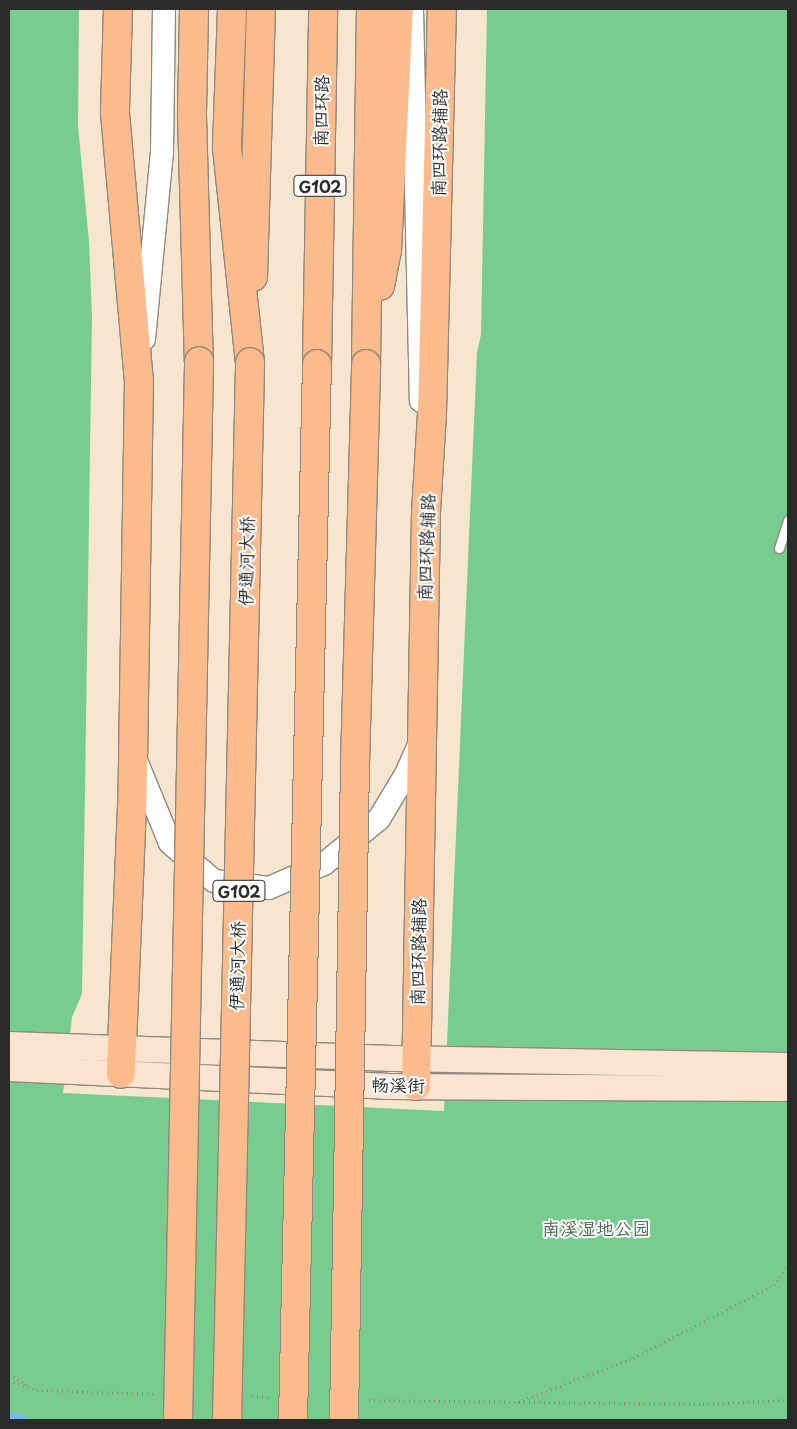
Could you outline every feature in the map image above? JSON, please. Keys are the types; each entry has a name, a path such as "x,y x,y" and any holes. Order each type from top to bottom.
{"main road":[{"path":"118,9 114,113 139,380 132,750 122,1062"},
{"path":"178,1420 199,361 192,116 194,9"},
{"path":"232,9 227,148 250,362"},
{"name":"G102","path":"250,362 261,9"},
{"name":"南四环路","path":"293,1420 317,364 323,9"},
{"path":"344,1420 354,774 366,357 371,9"},
{"path":"366,357 387,251 405,54 400,9"},
{"name":"南四环路辅路","path":"416,1086 426,512 432,414 442,9"},
{"path":"196,226 230,73"},
{"name":"伊通河大桥","path":"228,1420 250,362"},
{"name":"畅溪街","path":"9,1044 122,1062 416,1086 788,1088"},
{"name":"畅溪街","path":"9,1068 122,1062 416,1059 788,1065"}],"street":[{"path":"139,380 162,152 164,9"},
{"path":"412,9 405,54 426,512"},
{"path":"132,750 170,842 214,881 269,888 324,864 379,818 406,774 422,739"}],"lane":[{"path":"779,548 788,520"}],"path":[{"path":"515,1403 633,1358 774,1285 788,1265"},
{"path":"9,1374 38,1390"},
{"path":"9,1380 38,1390 156,1394"},
{"path":"246,1396 276,1397"},
{"path":"365,1400 703,1404 788,1400"}],"green space":[{"name":"南溪湿地公园","path":"9,9 79,9 78,126 89,241 92,316 82,994 72,1017 63,1093 444,1111 477,353 481,334 487,9 788,9 788,1420 9,1420"}],"water":[{"path":"9,1413 26,1415 25,1420 9,1420"}]}
